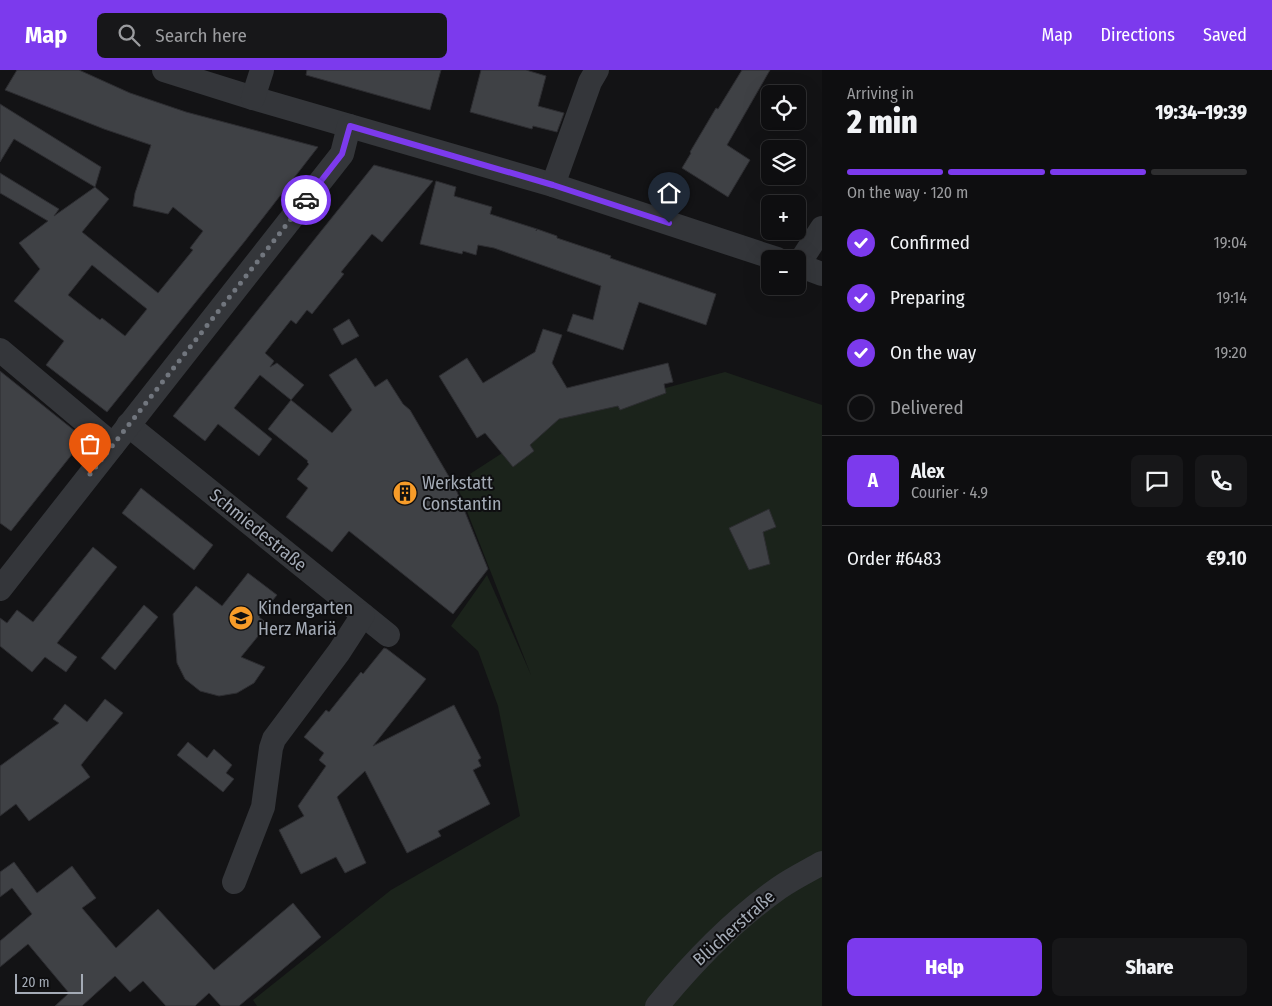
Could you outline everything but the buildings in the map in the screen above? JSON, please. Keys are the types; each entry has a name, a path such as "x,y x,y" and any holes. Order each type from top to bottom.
{"street":[{"path":"164,70 253,98 553,185 761,253"},
{"path":"253,98 262,70"},
{"path":"553,185 590,82 597,70"},
{"path":"0,589 342,154 350,126"},
{"path":"803,250 822,228"},
{"path":"806,268 822,274"},
{"path":"0,350 113,445"},
{"name":"Schmiedestraße","path":"128,425 388,635"},
{"path":"234,882 263,807 271,748 274,739 337,654 363,615"},
{"name":"Blücherstraße","path":"657,1006 686,970 731,927 779,888 822,863"}],"shaded area":[{"path":"725,372 822,405 822,1006 257,1006 253,1000 391,890 520,816 498,706 478,651 451,626 487,575 531,675 456,483 558,417"}],"way so far":[{"path":"90,474 234,294 306,200"}],"place":[{"name":"Werkstatt Constantin","path":"405,493"},
{"name":"Kindergarten Herz Mariä","path":"241,618"}],"route":[{"path":"306,200 342,154 350,126 553,185 669,223"}]}
